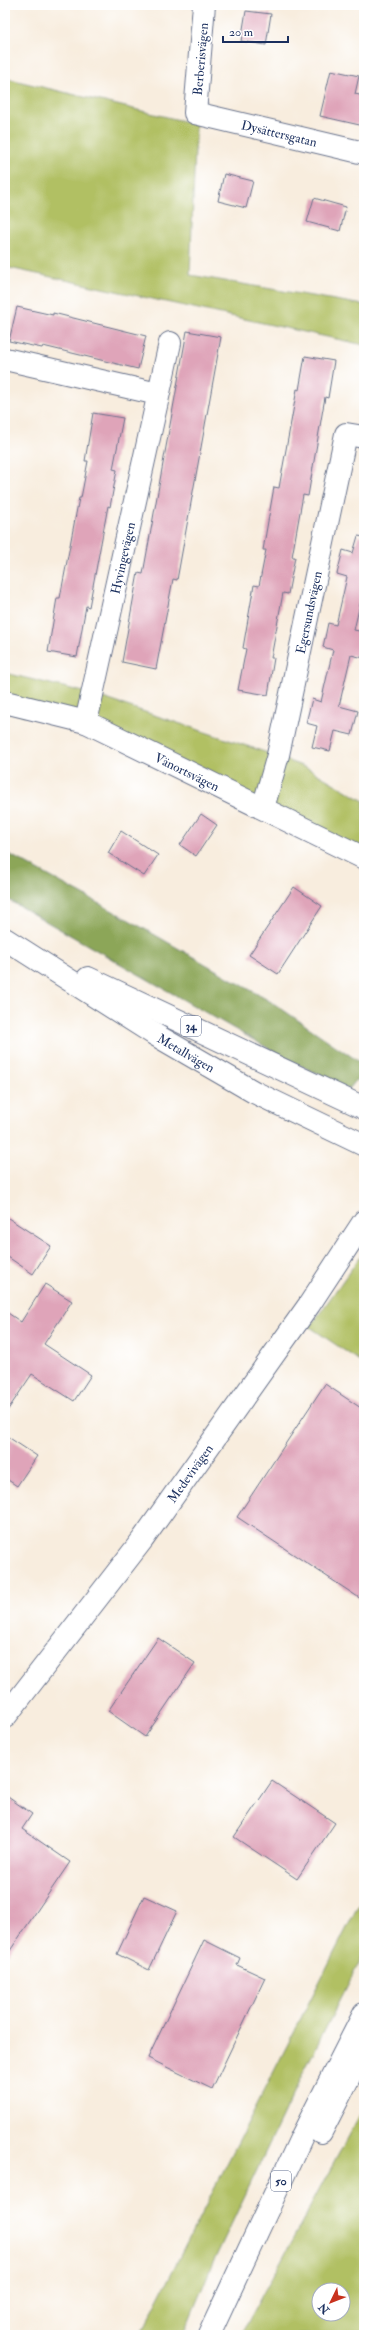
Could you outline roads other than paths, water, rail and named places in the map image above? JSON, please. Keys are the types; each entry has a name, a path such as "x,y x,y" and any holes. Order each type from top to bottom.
{"main road":[{"name":"Berberisvägen","path":"195,113 204,5"},
{"name":"Dysättersgatan","path":"195,113 364,153"},
{"name":"Hyvingevägen","path":"86,722 170,343"},
{"path":"5,359 158,394"},
{"name":"Egersundsvägen","path":"263,808 278,755 346,434 364,437"},
{"name":"Vänortsvägen","path":"5,702 86,722 364,858"},
{"name":"Metallvägen","path":"11,942 364,1108"},
{"name":"Metallvägen","path":"11,942 154,1034 248,1088 364,1144"},
{"name":"Medevivägen","path":"5,1716 143,1539 309,1305 364,1221"},
{"name":"50","path":"209,2335 302,2136 364,2014"},
{"name":"50","path":"225,2335 315,2145 364,2048"}]}
